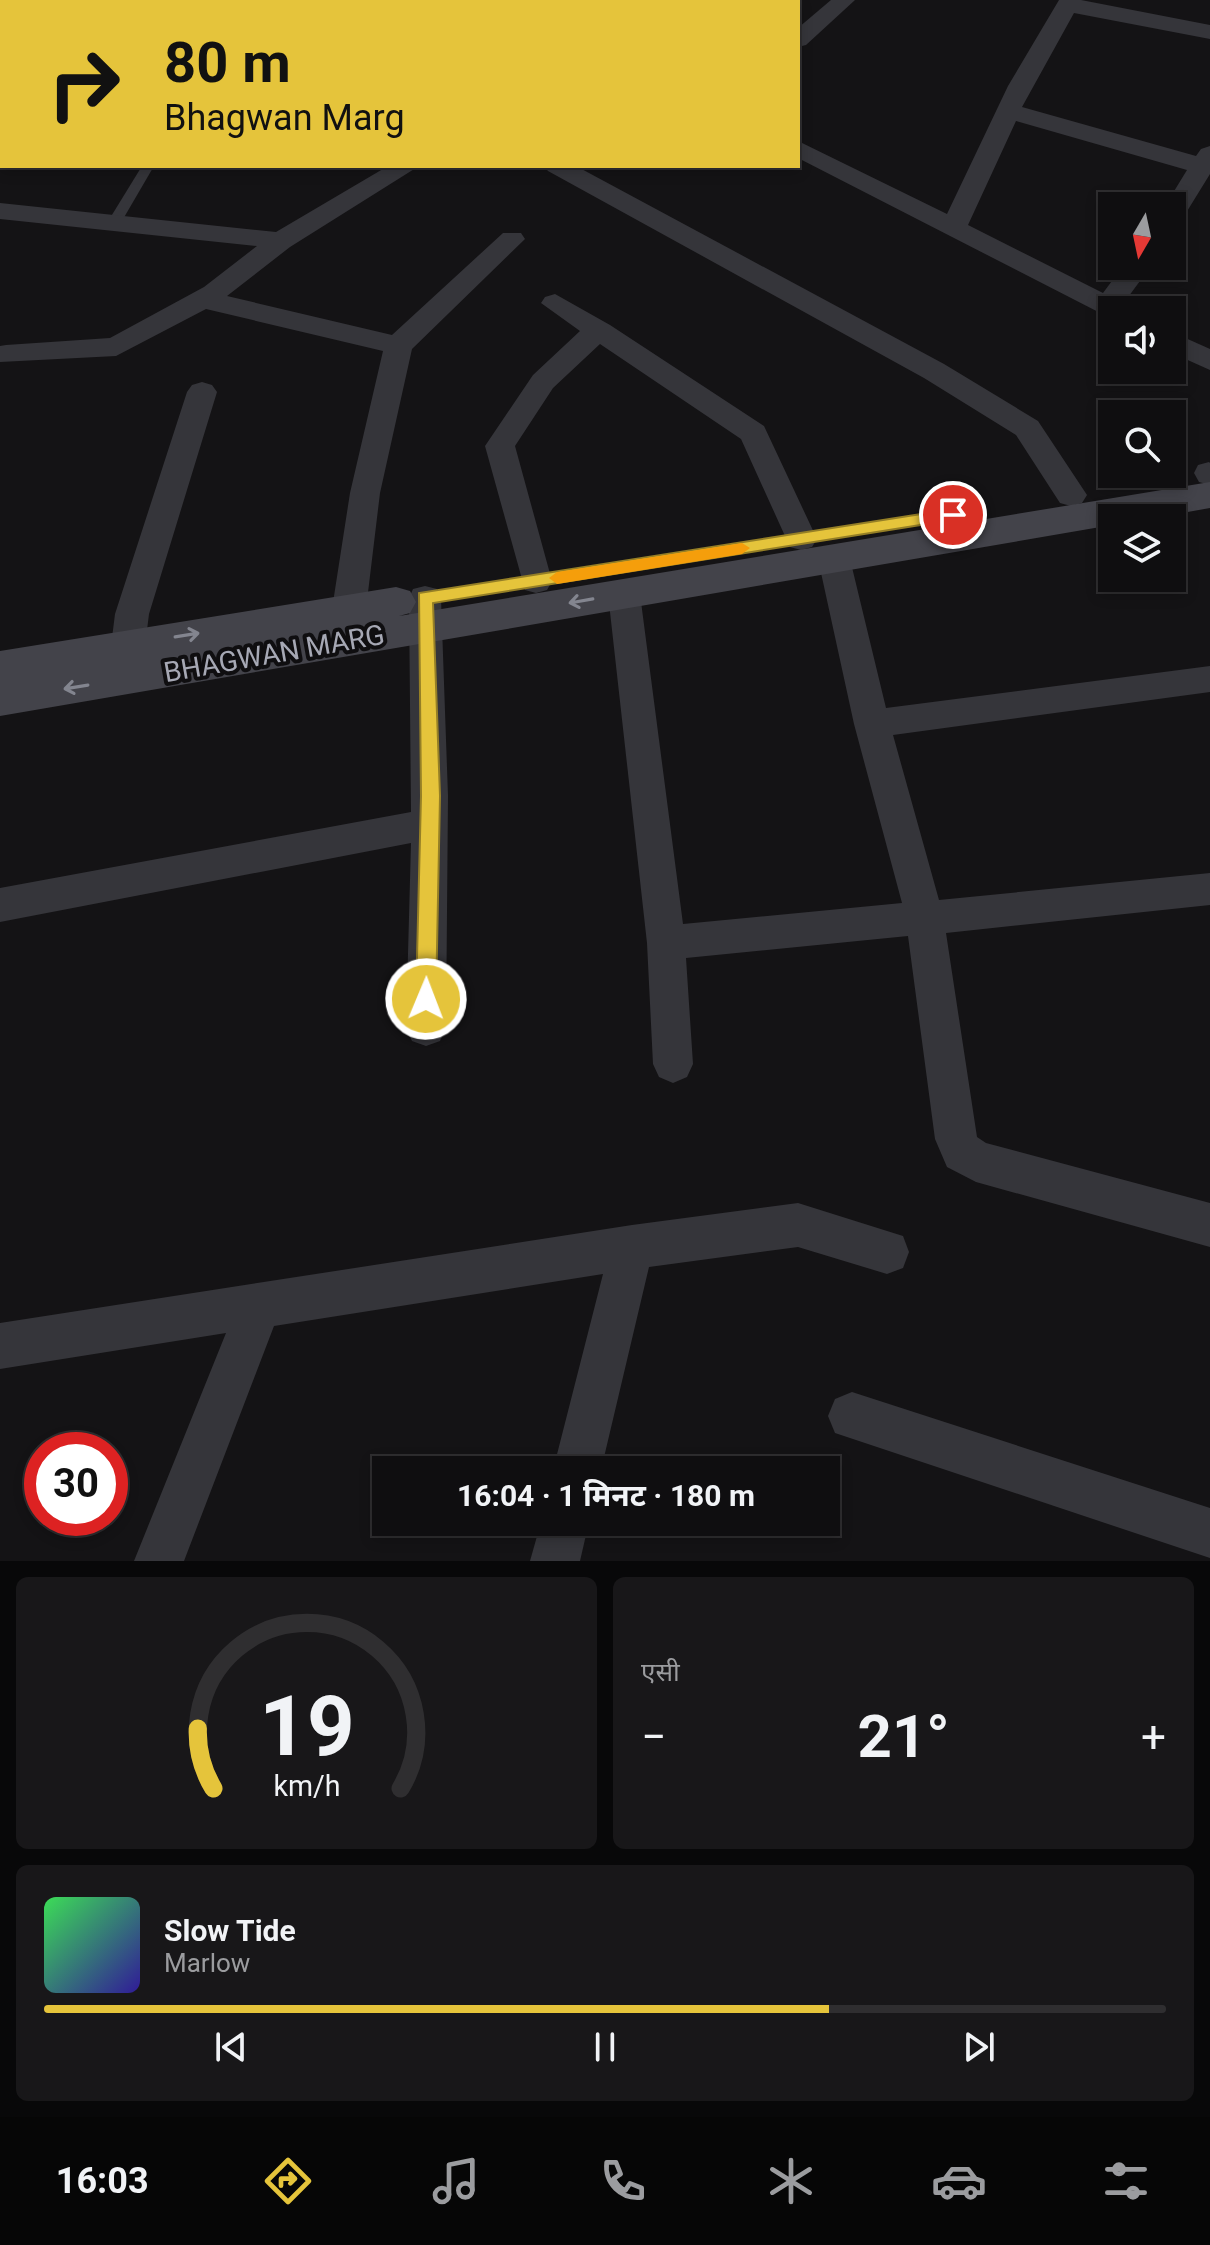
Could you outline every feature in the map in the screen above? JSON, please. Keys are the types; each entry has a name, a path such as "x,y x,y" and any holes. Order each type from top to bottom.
{"street":[{"path":"800,38 844,0"},
{"path":"954,227 1008,111 1069,2 1210,32"},
{"path":"1008,111 1206,160 1186,192"},
{"path":"800,149 1098,302"},
{"path":"2,357 116,347 202,299 281,241 403,168"},
{"path":"561,168 934,371 1027,428 1071,495"},
{"path":"0,211 281,241"},
{"path":"349,609 365,493 398,346 512,239"},
{"path":"202,299 398,346"},
{"path":"555,303 753,433 817,549 872,724 925,918 956,1139 962,1152 976,1161 1210,1225"},
{"path":"536,581 500,446 556,363 575,345 600,331"},
{"path":"1186,348 1210,361"},
{"path":"126,662 132,614 202,392"},
{"name":"BHAGWAN MARG","path":"0,667 126,662 425,613 624,594 1071,495 1210,478"},
{"name":"BHAGWAN MARG","path":"0,699 126,662 349,609 425,613 536,581 817,549 1210,478"},
{"path":"624,594 666,943 673,1064"},
{"path":"425,613 430,824 426,1028"},
{"path":"872,724 1210,679"},
{"path":"2,915 430,824"},
{"path":"666,943 1210,889"},
{"path":"0,1346 632,1247 798,1225 887,1252"},
{"path":"580,1456 632,1247"},
{"path":"159,1561 259,1307"},
{"path":"852,1416 1210,1533"},
{"path":"555,1561 561,1536"}],"lane":[{"path":"114,223 147,168"}],"slow traffic":[{"path":"557,578 742,548"}],"route":[{"path":"426,999 430,796 425,598 953,515"}]}
